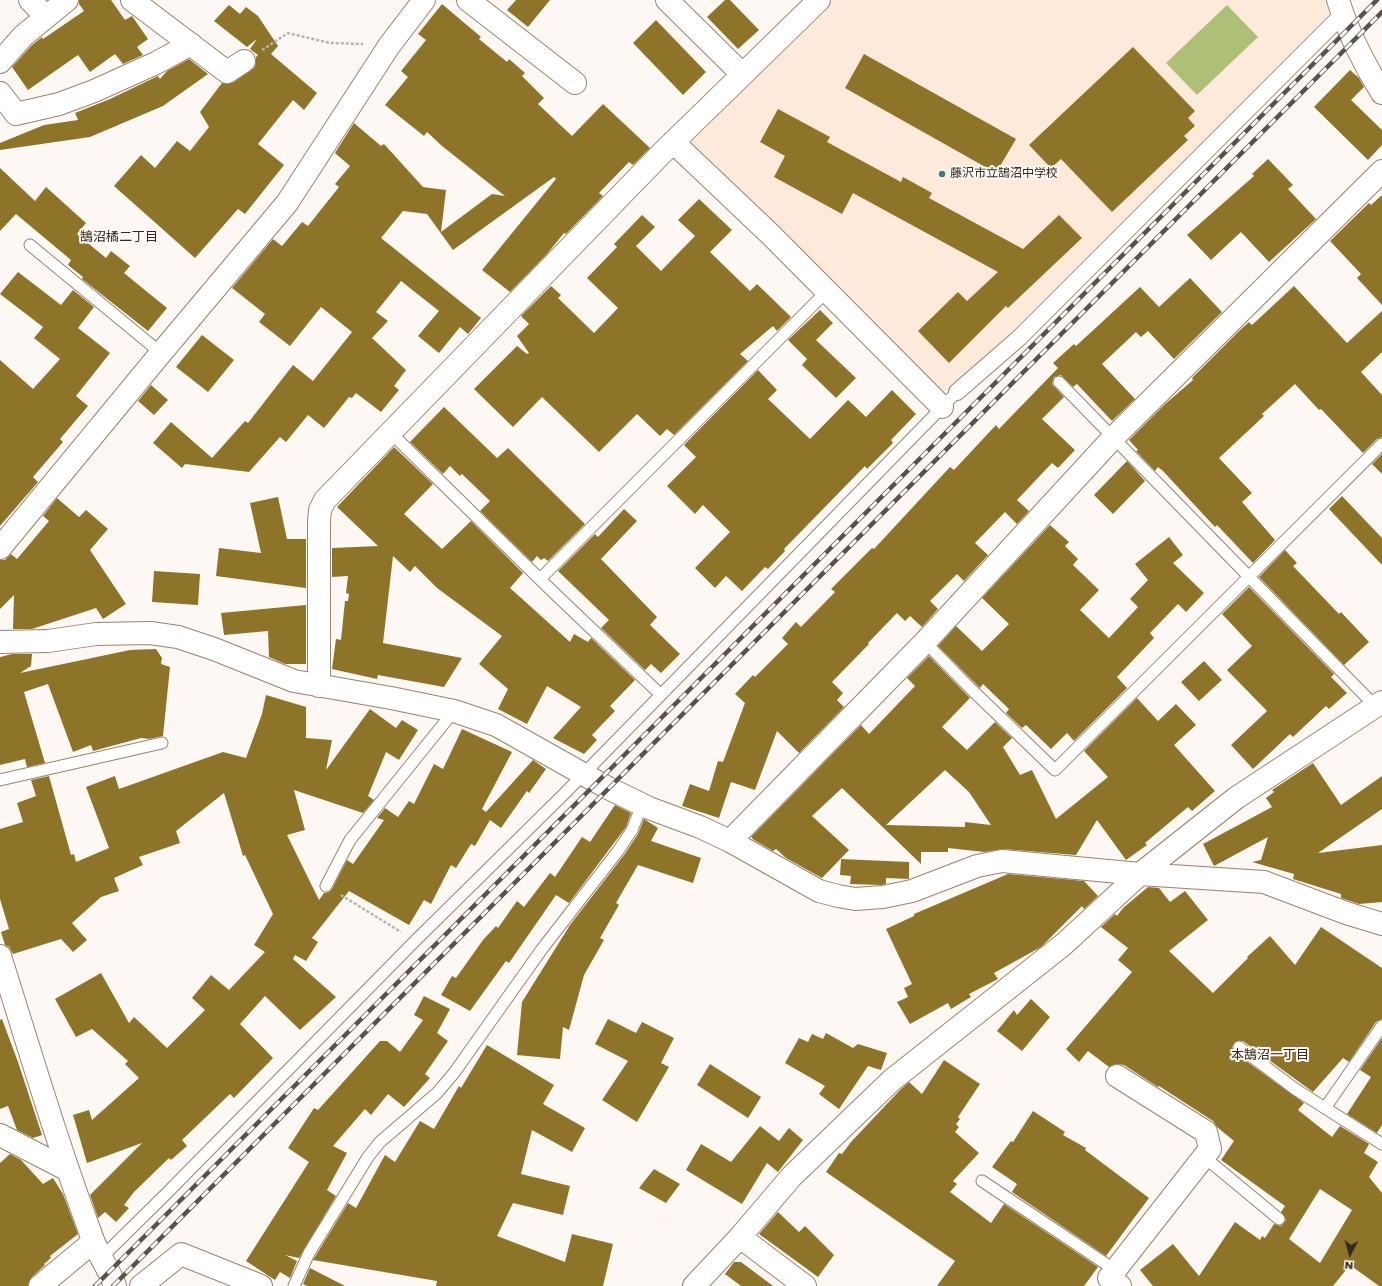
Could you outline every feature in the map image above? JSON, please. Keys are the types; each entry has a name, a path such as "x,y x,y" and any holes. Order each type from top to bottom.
{"street":[{"path":"30,0 46,17"},
{"path":"0,62 23,36 67,0"},
{"path":"132,0 227,72 244,62"},
{"path":"0,548 287,203 382,45 424,0"},
{"path":"468,0 574,83"},
{"path":"319,686 320,510 325,500 391,434 673,142 819,0"},
{"path":"679,4 742,74"},
{"path":"673,142 771,235 827,291 949,400 1019,338 1340,7 1366,66 1382,93"},
{"path":"0,93 16,114 59,104 128,77 191,44"},
{"path":"730,841 925,642 1113,438 1382,171"},
{"path":"0,642 48,641 96,634 126,632 150,633 178,637 214,649 294,681 454,711 496,725 583,775 642,805 730,841 819,891 855,899 883,897 912,891 978,866 1002,861 1140,874 1264,882 1346,913 1382,924"},
{"path":"694,1286 740,1237 792,1176 892,1080 1064,944 1140,874 1236,798 1380,707"},
{"path":"0,956 68,1170 97,1250 110,1271 115,1286"},
{"path":"1117,1076 1206,1132 1210,1148 1117,1278"},
{"path":"3,1140 68,1170"},
{"path":"740,1237 805,1286"},
{"path":"40,1286 97,1250"},
{"path":"141,1286 181,1254 261,1286"}],"lane":[{"path":"30,245 161,353"},
{"path":"540,579 827,291"},
{"path":"1059,382 1248,577 1380,707"},
{"path":"97,1250 177,1183 415,941 583,775 949,400"},
{"path":"391,434 661,694"},
{"path":"925,642 1055,770 1382,444"},
{"path":"326,886 350,840 454,711"},
{"path":"0,780 162,743"},
{"path":"294,1286 309,1253 368,1157 380,1142 437,1092 454,1073 542,948 618,851 632,830 642,805"},
{"path":"1325,1108 1382,1026"},
{"path":"1239,1047 1295,1089 1382,1144"},
{"path":"1203,1156 1279,1219"},
{"path":"982,1181 1117,1278"}],"path":[{"path":"244,62 288,33 330,43 382,45"},
{"path":"326,886 415,941"}],"shaded area":[{"name":"藤沢市立鵠沼中学校","path":"833,0 1324,0 1329,14 1210,135 950,392 935,389 689,151 691,138 757,76"},
{"path":"1227,5 1258,37 1197,95 1166,63"}],"building":[{"path":"79,0 111,0 125,20 132,16 148,39 137,47 143,55 123,64 115,54 90,72 78,55 28,90 12,67 32,45 42,37 43,39 84,11 79,4"},
{"path":"516,0 550,0 528,27 507,10"},
{"path":"725,0 730,0 759,30 738,49 707,17"},
{"path":"442,4 481,37 479,39 507,62 509,59 525,73 522,76 544,98 538,104 572,136 603,104 650,148 633,165 629,162 599,193 603,196 566,234 564,233 547,254 510,292 482,270 556,179 554,177 453,250 427,214 403,211 381,238 481,318 468,334 460,327 439,353 418,336 439,311 401,281 376,312 388,321 372,338 406,370 394,386 399,390 381,412 356,393 352,398 349,397 324,428 308,415 286,442 280,437 249,472 185,464 182,468 153,443 171,422 212,458 245,421 248,423 293,365 313,381 352,332 321,307 290,346 259,322 265,314 232,288 273,239 282,246 302,222 308,226 339,187 335,184 350,166 335,153 354,123 381,146 384,144 423,187 446,190 441,232 492,194 505,196 442,146 427,132 424,136 385,105 408,77 401,71 426,40 418,34"},
{"path":"229,5 240,14 246,7 258,16 278,46 271,54 317,93 304,110 293,100 258,144 284,165 245,214 238,209 195,258 114,186 141,155 155,168 177,141 190,151 209,127 200,112 222,83 227,84 234,82 255,67 256,57 258,55 250,49 257,39 247,47 214,21"},
{"path":"656,20 706,72 683,95 633,43"},
{"path":"1133,47 1195,111 1188,118 1195,126 1184,136 1188,140 1112,212 1061,159 1051,168 1029,145"},
{"path":"864,54 1016,139 996,173 845,88"},
{"path":"189,59 208,74 163,106 90,137 0,150 0,143 44,125 78,120 75,113 110,99 158,76 160,79 167,71"},
{"path":"1350,70 1359,78 1364,87 1351,100 1382,130 1382,145 1368,160 1314,107"},
{"path":"778,109 830,137 827,142 901,182 903,177 932,193 929,198 1023,249 1059,215 1082,238 1008,308 1006,306 949,363 918,331 958,292 967,301 998,272 853,193 842,214 774,177 785,156 760,142"},
{"path":"1268,159 1293,185 1288,189 1316,219 1269,262 1241,232 1211,260 1187,235 1254,176 1252,174"},
{"path":"0,168 35,201 46,187 86,223 77,234 106,258 111,251 130,266 124,273 167,308 148,331 82,279 83,277 68,265 71,260 16,214 0,231"},
{"path":"1382,195 1382,305 1357,278 1361,274 1330,241 1369,203 1371,205"},
{"path":"699,199 732,230 710,252 750,291 757,284 791,317 777,331 773,326 740,354 748,361 674,435 667,429 660,436 637,414 599,452 542,397 513,427 474,389 517,346 527,354 529,353 517,336 529,324 521,316 551,286 561,295 558,298 594,333 618,308 587,278 617,247 614,244 642,215 655,227 636,246 661,271 695,236 678,220"},
{"path":"18,272 61,305 73,290 94,307 78,328 110,353 76,396 88,406 60,439 63,442 33,477 38,482 0,526 0,360 33,389 60,359 34,338 43,327 0,294"},
{"path":"1190,278 1222,312 1174,359 1148,331 1141,337 1136,332 1102,364 1135,399 1112,421 1077,384 1073,387 1061,375 1054,377 1052,384 1064,397 1042,419 1075,450 1058,468 1052,463 1017,500 1029,511 1017,524 1005,512 975,543 988,555 964,581 957,574 930,601 938,609 922,627 910,616 905,621 897,613 832,682 843,693 837,700 844,707 799,753 777,731 755,790 731,782 719,818 682,806 690,784 709,791 718,761 723,762 745,703 735,694 753,675 755,677 788,644 782,638 796,622 801,627 835,592 831,589 872,548 874,549 950,467 954,470 996,425 999,429 1058,368 1053,363 1074,344 1076,346 1140,287 1159,307"},
{"path":"1294,286 1347,343 1382,311 1382,352 1361,372 1382,395 1382,437 1377,439 1363,453 1295,384 1262,414 1264,416 1219,458 1252,493 1242,502 1275,540 1253,563 1217,525 1215,527 1162,470 1158,467 1155,471 1136,451 1138,450 1129,440 1164,405 1193,380 1192,378 1239,331 1249,322 1252,325"},
{"path":"820,310 833,323 816,340 856,378 836,398 802,365 807,359 788,340"},
{"path":"202,335 234,360 208,392 176,367"},
{"path":"758,370 777,390 768,399 810,439 848,400 866,417 892,390 916,414 891,440 893,443 867,469 865,466 784,549 785,551 768,569 765,567 742,591 726,576 715,588 695,568 730,532 703,505 695,514 667,486 696,457 684,445"},
{"path":"151,385 168,400 154,415 138,401"},
{"path":"444,407 497,458 508,448 585,524 548,561 544,558 541,560 537,556 532,562 480,511 490,501 462,474 460,476 450,466 443,474 410,442"},
{"path":"394,447 433,484 404,514 442,549 471,521 523,573 510,588 570,642 574,634 588,642 591,638 635,680 610,706 615,711 592,735 597,740 584,754 553,738 581,707 547,686 527,724 498,709 508,689 479,664 502,636 437,588 415,566 410,572 393,556 383,643 462,658 444,687 378,675 377,679 332,669 336,639 341,640 345,601 348,601 349,594 346,593 348,576 332,577 332,548 378,546 337,507"},
{"path":"1382,454 1382,474 1372,464"},
{"path":"1127,461 1145,481 1113,514 1094,495"},
{"path":"1342,496 1382,538 1382,565 1329,509"},
{"path":"278,497 287,539 306,539 306,588 216,576 219,548 261,553 250,503"},
{"path":"57,498 79,517 86,510 108,529 90,550 126,604 103,619 96,608 32,629 13,629 14,595 0,609 0,560 5,560 11,554 17,559 49,521 43,516"},
{"path":"624,509 637,521 601,559 657,617 650,625 680,654 661,673 651,664 645,670 601,628 609,620 558,571 595,534 598,537"},
{"path":"1050,525 1069,542 1065,546 1078,559 1073,565 1099,590 1080,610 1109,638 1138,607 1130,599 1148,580 1135,564 1169,537 1183,555 1173,563 1204,593 1186,612 1178,604 1150,633 1154,638 1117,677 1127,688 1074,741 1067,733 1051,749 1026,725 1022,728 1006,713 1009,709 983,684 980,688 938,646 956,626 982,651 1009,624 982,598"},
{"path":"1285,550 1297,563 1293,566 1339,614 1341,612 1369,642 1344,665 1259,577"},
{"path":"154,571 200,574 198,605 152,602"},
{"path":"1249,587 1334,674 1331,677 1347,693 1329,709 1326,706 1293,737 1290,734 1253,769 1231,745 1267,711 1227,670 1252,646 1222,614"},
{"path":"306,605 306,664 285,664 269,657 268,631 224,635 221,613"},
{"path":"156,649 162,658 161,664 170,667 163,736 149,739 141,738 93,751 91,745 73,752 48,684 24,692 45,763 27,767 25,759 0,765 0,657 12,654 32,654 31,666 20,673 130,650"},
{"path":"929,656 970,698 942,727 967,750 995,722 1012,738 1003,747 1020,775 1032,770 1056,819 1108,777 1084,751 1137,698 1158,721 1176,704 1196,725 1174,745 1215,791 1192,811 1188,807 1145,843 1147,845 1126,860 1097,820 1076,855 1003,849 984,852 948,848 948,852 921,852 921,864 842,788 812,816 849,850 822,878 786,858 776,849 773,851 754,840 751,837 861,725 869,734 915,686 907,678","holes":["945,770 969,792 991,825 965,822 965,827 886,825"]},
{"path":"1204,661 1222,680 1199,701 1181,682"},
{"path":"266,695 306,707 306,738 332,740 326,770 370,709 396,728 402,720 418,730 399,760 386,752 368,796 374,800 363,813 294,790 305,830 287,835 319,900 324,893 329,892 332,889 347,860 353,864 384,820 377,818 385,808 398,817 409,801 414,804 434,764 443,769 462,729 512,752 482,809 486,812 533,760 546,769 529,793 527,791 501,828 490,820 475,846 471,844 456,868 451,865 431,904 424,900 409,925 349,891 312,938 318,942 306,961 295,955 293,959 336,997 300,1030 265,996 240,1024 273,1058 234,1098 230,1094 182,1140 187,1146 171,1160 169,1158 134,1192 124,1205 129,1208 116,1222 105,1212 98,1218 90,1195 142,1143 87,1163 73,1115 89,1110 92,1120 139,1078 125,1064 128,1061 92,1029 76,1037 55,999 101,973 129,1023 134,1017 167,1048 205,1010 192,998 211,975 229,990 265,952 254,945 273,914 245,855 243,856 224,793 176,831 180,843 139,857 143,865 114,878 119,891 101,897 72,923 87,940 73,952 61,939 13,954 9,947 5,945 1,932 9,929 0,899 0,829 23,822 17,803 36,796 31,780 49,776 71,855 74,854 76,862 109,848 86,787 115,776 119,789 223,752 246,758 262,714"},
{"path":"1313,763 1341,805 1382,776 1382,809 1318,853 1382,845 1382,902 1359,904 1341,898 1341,894 1293,879 1294,874 1252,862 1261,860 1268,837 1214,866 1203,844 1272,807 1266,798 1274,792 1272,790"},
{"path":"615,805 631,813 626,827 569,903 556,895 509,963 506,961 470,1011 441,995 452,976 456,978 483,940 496,926 498,928 517,901 524,907 550,873 555,877 582,837 590,842"},
{"path":"644,819 658,828 651,841 701,858 693,883 638,865 616,903 619,905 600,938 604,940 584,975 569,1030 563,1027 560,1059 517,1055 522,1002 570,925 624,855 638,834"},
{"path":"841,859 909,862 909,879 886,878 886,884 881,885 850,884 851,876 840,875"},
{"path":"1008,874 1084,881 1098,896 1084,909 1082,906 1041,947 994,973 998,979 969,994 971,997 951,1009 948,1003 910,1024 897,1002 908,997 904,988 912,984 886,929 914,916 914,914"},
{"path":"1148,887 1159,888 1170,902 1185,891 1208,920 1169,951 1213,993 1248,958 1247,957 1270,936 1295,965 1321,927 1382,968 1382,1019 1376,1022 1349,1062 1343,1058 1313,1092 1243,1041 1236,1041 1232,1047 1235,1053 1304,1103 1298,1110 1332,1137 1340,1126 1369,1144 1364,1153 1378,1162 1369,1177 1382,1193 1382,1286 1379,1286 1350,1265 1333,1286 1153,1286 1140,1270 1173,1244 1199,1276 1235,1222 1260,1240 1262,1236 1265,1238 1274,1224 1281,1226 1286,1220 1281,1212 1285,1206 1221,1160 1234,1141 1217,1127 1213,1121 1124,1065 1117,1064 1109,1067 1088,1051 1079,1062 1066,1049 1132,972 1118,960 1128,948 1101,927 1115,914 1117,916 1123,908","holes":["1320,1189 1352,1210 1320,1263 1289,1239"]},
{"path":"424,996 450,1009 437,1033 448,1041 425,1074 430,1078 404,1107 388,1094 371,1115 365,1109 333,1146 347,1153 327,1190 336,1196 299,1258 285,1255 297,1261 290,1278 280,1272 275,1280 246,1261 309,1162 288,1148 314,1108 318,1110 380,1041 387,1041 400,1052 423,1020 414,1015"},
{"path":"1031,999 1050,1017 1022,1051 997,1031 1014,1010 1017,1015"},
{"path":"2,1019 42,1135 33,1138 17,1130 8,1106 0,1109 0,1020"},
{"path":"608,1019 636,1033 642,1022 674,1038 661,1063 669,1067 637,1122 602,1100 628,1061 595,1044"},
{"path":"826,1033 853,1048 858,1044 887,1053 881,1070 868,1066 839,1109 819,1094 825,1086 785,1063 799,1038 808,1042 812,1034 823,1039"},
{"path":"1382,1038 1382,1125 1377,1133 1347,1114 1371,1077 1360,1070"},
{"path":"487,1045 554,1085 543,1104 585,1128 572,1152 532,1130 521,1174 570,1186 563,1215 513,1203 497,1236 565,1262 572,1234 613,1244 603,1286 436,1286 437,1281 313,1260 348,1203 356,1208 385,1155 395,1162 420,1121 434,1129 459,1086 461,1088"},
{"path":"944,1060 980,1084 958,1117 960,1119 956,1124 959,1127 955,1132 979,1153 953,1181 957,1184 950,1192 991,1223 1004,1204 1098,1267 1084,1286 937,1286 955,1261 826,1172 839,1153 842,1154 851,1142 909,1082 922,1094"},
{"path":"710,1064 761,1097 748,1118 697,1085"},
{"path":"1033,1111 1065,1132 1063,1135 1086,1148 1085,1150 1149,1198 1106,1256 1012,1192 1017,1184 992,1167 1011,1141 1013,1142"},
{"path":"760,1126 779,1141 789,1128 803,1140 778,1172 767,1163 742,1204 686,1170 701,1144 731,1162"},
{"path":"10,1154 21,1160 43,1184 53,1178 63,1194 78,1234 50,1256 51,1258 44,1264 45,1265 32,1277 28,1286 0,1286 0,1163"},
{"path":"654,1169 680,1184 666,1203 639,1188"},
{"path":"778,1212 799,1232 805,1226 834,1255 818,1277 759,1234"},
{"path":"734,1262 741,1262 773,1286 741,1286 725,1274"},
{"path":"310,1268 345,1286 307,1286 303,1284"}],"railway":[{"path":"95,1286 1377,0"},
{"path":"113,1286 1382,12"}],"place":[{"name":"藤沢市立鵠沼中学校","path":"942,174"}],"district":[{"name":"鵠沼橘二丁目","path":"119,238"},
{"name":"本鵠沼一丁目","path":"1270,1056"}]}
